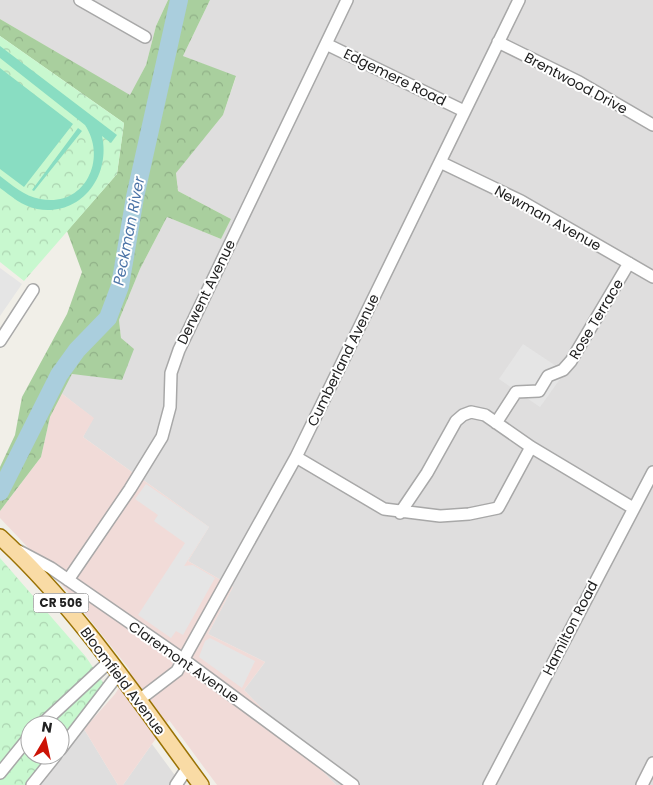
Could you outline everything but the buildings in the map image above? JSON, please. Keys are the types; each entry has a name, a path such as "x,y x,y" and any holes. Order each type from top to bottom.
{"main road":[{"name":"Bloomfield Avenue","path":"5,542 65,607 110,661 201,785"}],"street":[{"path":"80,0 145,37"},
{"name":"Derwent Avenue","path":"68,580 141,473 162,437 169,416 170,381 175,357 347,0"},
{"name":"Cumberland Avenue","path":"139,700 177,671 296,458 519,0"},
{"name":"Brentwood Drive","path":"498,42 579,82 653,125"},
{"name":"Edgemere Road","path":"326,44 464,111"},
{"name":"Newman Avenue","path":"440,162 521,201 653,277"},
{"name":"Rose Terrace","path":"496,423 516,392 539,391 548,376 563,370 572,361 629,263"},
{"path":"0,341 33,290"},
{"path":"400,513 459,417 467,413 476,412 633,508"},
{"path":"296,458 384,509 400,513 447,516 498,508 531,447"},
{"name":"Hamilton Road","path":"489,785 653,472"},
{"name":"Claremont Avenue","path":"5,542 51,568 184,660 353,785"},
{"path":"52,715 110,661"},
{"path":"70,737 119,673"},
{"path":"0,773 20,748"},
{"path":"642,785 653,763"},
{"path":"32,785 48,765"},
{"path":"176,785 188,767"}],"shaded area":[{"path":"0,0 168,0 156,26 146,65 130,96 0,19"},
{"path":"210,0 653,0 653,785 336,785 244,690 265,662 208,634 233,587 188,561 209,527 83,437 93,418 61,393 72,374 84,375 121,338 119,320 140,269 167,217 221,239 231,219 178,191 176,172 223,115 236,77 183,56"},
{"path":"0,268 22,284 0,316"},
{"path":"523,344 565,372 540,407 499,379"},
{"path":"61,393 94,418 83,437 209,527 188,561 233,587 208,634 265,662 244,690 336,785 217,785 169,720 123,785 118,785 84,729 115,694 130,670 55,576 0,518 0,511 41,457 50,417"},
{"path":"146,484 209,527 184,566 193,565 215,578 183,635 176,631 171,638 138,615 185,543 154,521 158,515 135,499"},
{"path":"210,638 255,661 242,688 199,657 205,641"},
{"path":"84,729 118,785 39,785 55,765 70,765 70,746"},
{"path":"152,744 182,785 123,785"}],"green space":[{"path":"168,0 210,0 183,56 236,76 223,115 176,173 178,191 231,219 221,239 167,217 140,269 119,320 121,338 134,349 122,380 72,374 50,417 41,457 0,511 0,467 15,435 22,397 67,314 82,272 67,231 117,174 124,123 0,36 0,19 130,95 146,65 156,26"},
{"path":"0,36 124,123 117,174 24,281 0,262"},
{"path":"0,46 117,135 111,143 102,136 104,151 97,179 79,200 67,207 53,210 32,208 0,188 0,176 18,190 34,198 56,200 69,196 80,189 88,178 94,153 85,125 0,58"},
{"path":"0,68 73,124 24,187 0,169"},
{"path":"78,128 82,131 34,191 32,190"},
{"path":"0,558 86,657 104,684 70,728 70,715 20,715 20,765 41,765 26,785 0,785"}],"waterway":[{"name":"Peckman River","path":"0,492 59,375 77,350 108,318 120,286 135,197 179,0"}]}
